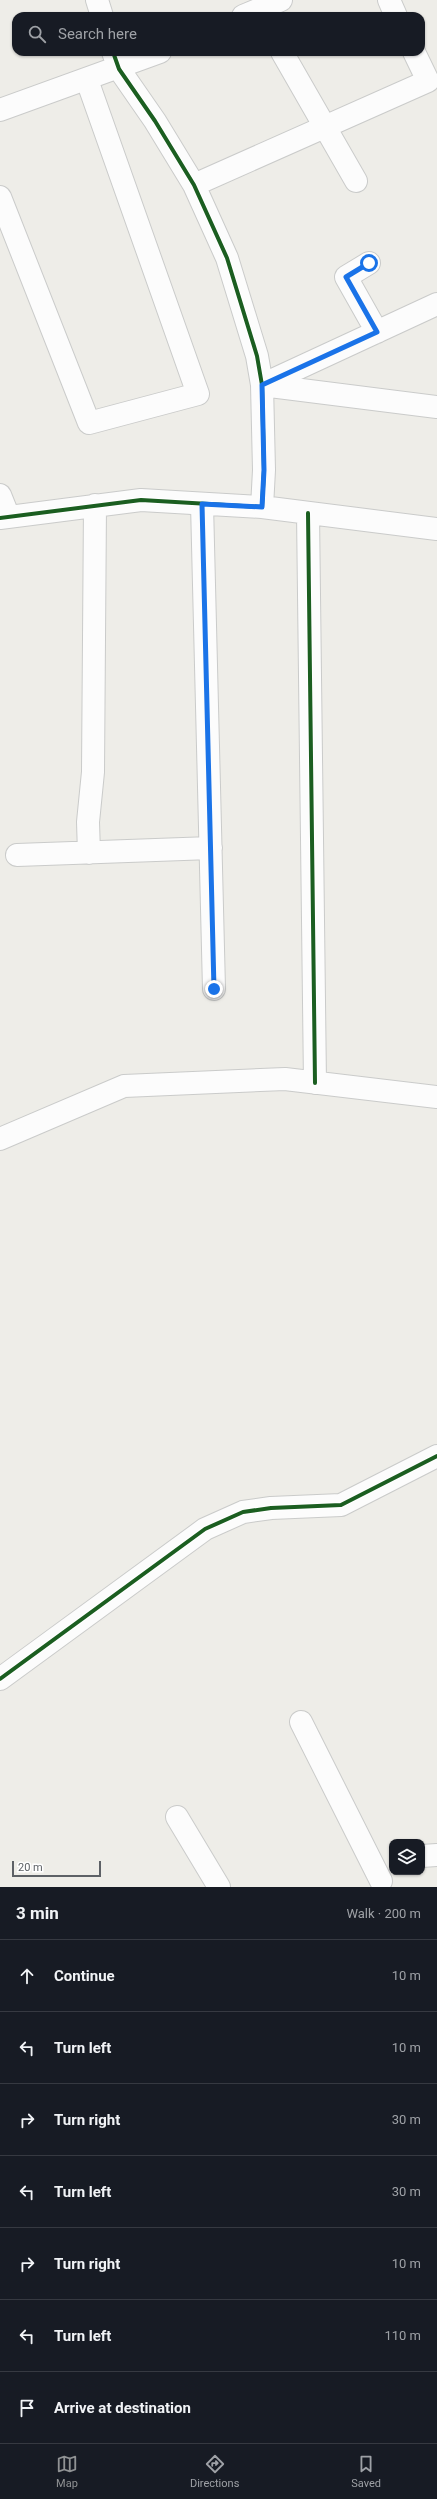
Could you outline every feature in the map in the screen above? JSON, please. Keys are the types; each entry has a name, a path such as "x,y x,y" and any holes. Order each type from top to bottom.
{"street":[{"path":"97,0 101,12"},
{"path":"389,0 394,12"},
{"path":"257,12 278,1"},
{"path":"1,107 87,80 116,60 138,56"},
{"path":"284,56 356,181"},
{"path":"194,185 428,81 416,56"},
{"path":"116,60 194,185 227,258 257,356 262,385 264,470 262,507"},
{"path":"0,197 88,423 198,394 87,80"},
{"path":"369,263 346,277 377,332"},
{"path":"262,385 437,304"},
{"path":"262,385 437,407"},
{"path":"0,495 4,516 141,500 262,507 437,529"},
{"path":"202,504 214,989"},
{"path":"89,853 88,822 93,772 95,505"},
{"path":"308,513 315,1082"},
{"path":"17,855 211,848"},
{"path":"0,1140 124,1086 285,1079 437,1097"},
{"path":"0,1679 205,1529 244,1512 271,1508 341,1505 437,1456"},
{"path":"301,1722 383,1880"},
{"path":"177,1817 219,1887"},
{"path":"425,1856 437,1855"}],"cycle path":[{"path":"0,518 141,500 262,507 264,470 262,385 257,356 227,258 194,185 155,121 119,69 114,56"},
{"path":"308,513 315,1083"},
{"path":"0,1679 205,1529 243,1512 271,1508 341,1505 437,1456"}],"route":[{"path":"214,989 202,504 262,507 264,470 262,385 377,332 346,277 369,263"}]}
